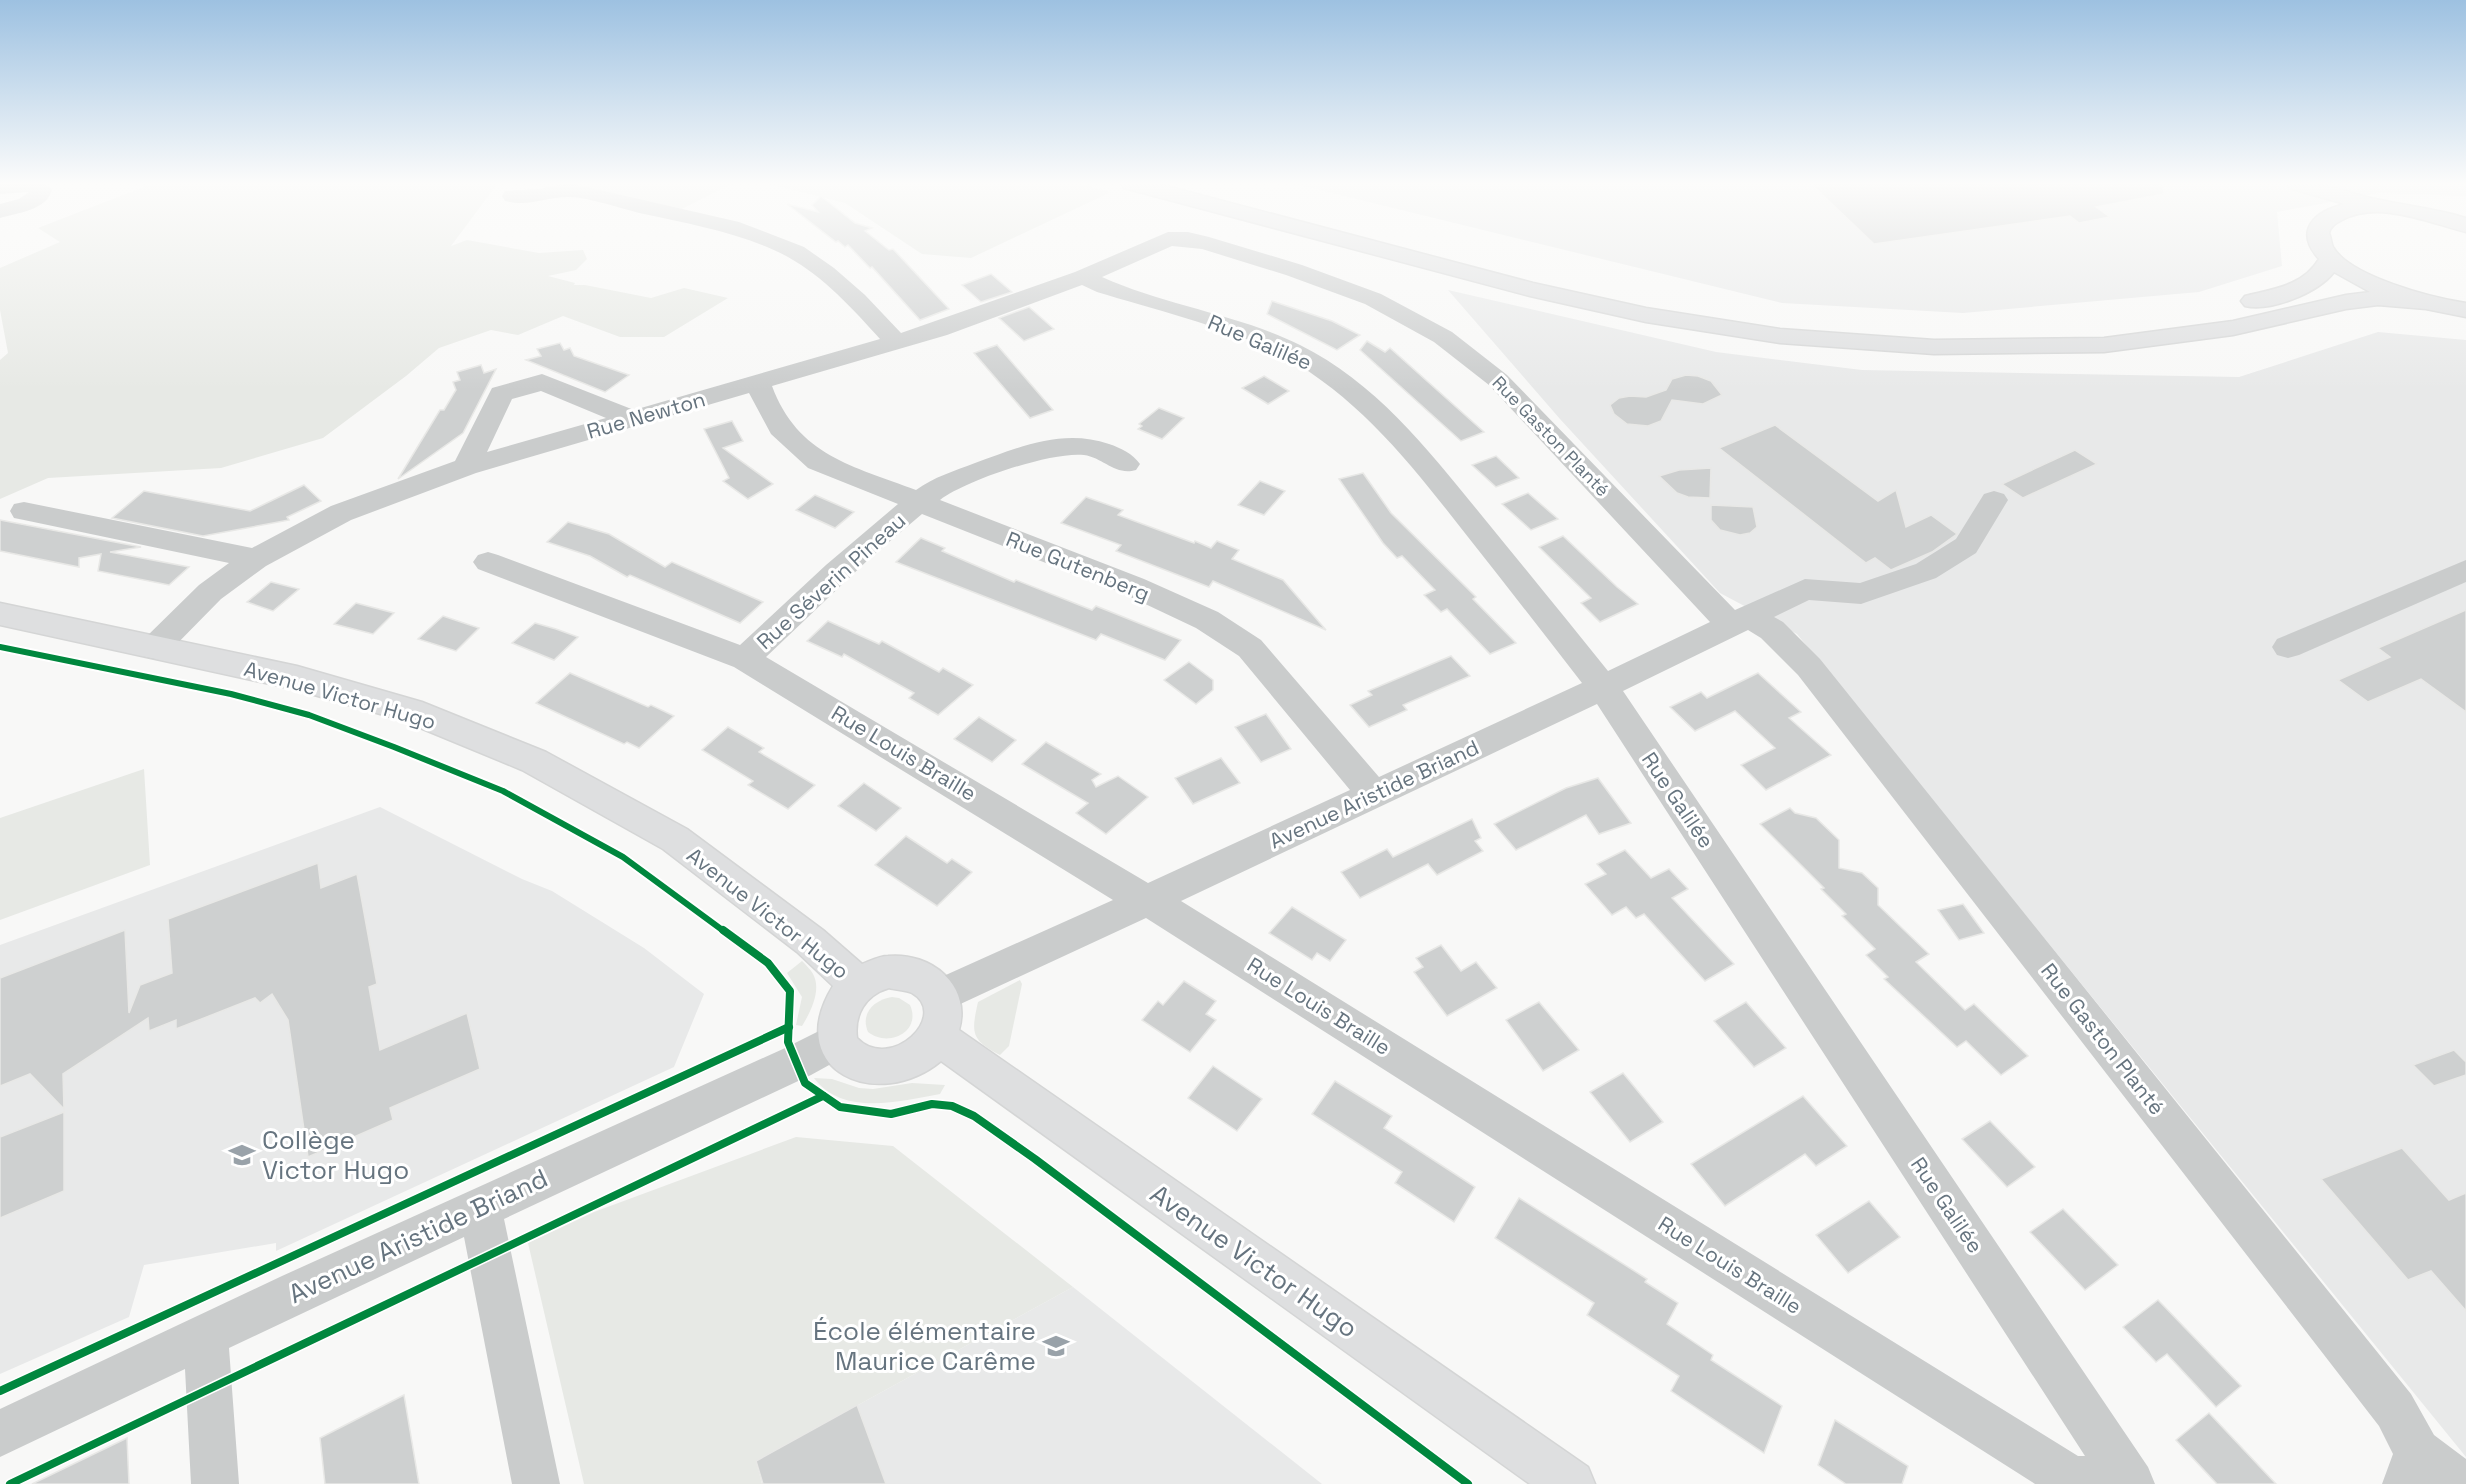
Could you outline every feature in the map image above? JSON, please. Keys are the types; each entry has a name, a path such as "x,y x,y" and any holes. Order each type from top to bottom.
{"main road":[{"path":"1392,252 1530,289 1646,315 1780,336 1934,347 2104,345 2233,328 2346,302 2378,298 2466,310"},
{"path":"1458,252 1533,272 1646,297 1774,317 1917,328 2082,326 2209,312 2287,293 2309,285 2323,274 2331,258"},
{"path":"2327,252 2331,258 2364,280 2386,291 2423,303"},
{"name":"Avenue Victor Hugo","path":"0,614 297,678 411,711 534,761 675,839 810,941 858,985"},
{"path":"889,972 905,972 920,976 932,983 941,994 945,1008 944,1023 938,1037 926,1051 910,1062 893,1068 874,1068 858,1063 845,1054 837,1040 837,1016 841,1005 858,985 873,976 889,972"},
{"name":"Avenue Victor Hugo","path":"938,1037 1571,1484"}],"street":[{"path":"796,252 826,273 857,300 897,343"},
{"name":"Rue Newton","path":"154,648 210,592 256,560 340,513 466,467 897,343 1083,276 1136,252"},
{"name":"Rue Gaston Planté","path":"1233,252 1294,270 1372,299 1443,337 1498,380 1740,620 1772,630 1809,667 2396,1410 2411,1468"},
{"name":"Rue Galilée","path":"1083,276 1105,287 1232,326 1281,346 1327,371 1357,394 1415,451 1603,687 2129,1484"},
{"path":"466,467 501,394 542,382 633,419"},
{"name":"Rue Gutenberg","path":"758,383 772,419 800,448 818,462 1133,586 1207,620 1250,648 1373,794"},
{"name":"Rue Séverin Pineau","path":"745,659 896,520 943,486 1046,448 1065,445 1099,448 1114,454 1126,464"},
{"name":"Avenue Aristide Briand","path":"941,994 1603,687 1805,589 1861,594 1926,571 1966,546 1995,500"},
{"path":"24,511 256,560"},
{"name":"Rue Louis Braille","path":"488,562 745,659 1145,900 1181,919 2071,1479 2129,1484"},
{"path":"2288,647 2466,570"},
{"name":"Avenue Aristide Briand","path":"0,1433 797,1062 837,1040"},
{"path":"480,1208 536,1484"},
{"path":"206,1336 215,1484"},
{"path":"2411,1468 2459,1484"}],"shaded area":[{"path":"36,252 584,252 587,259 576,270 548,276 575,283 574,285 585,285 651,298 684,288 728,298 664,337 620,337 563,316 518,335 491,330 439,348 406,376 323,438 221,468 48,478 0,499 0,360 8,353 0,310 0,268"},
{"path":"919,252 983,252 971,258"},
{"path":"1574,252 2281,252 2282,266 2199,292 1963,313 1782,303"},
{"path":"1448,290 1716,352 1862,370 2239,377 2378,332 2466,340 2466,1457 1797,634 1720,593 1560,419"},
{"path":"144,769 150,865 0,920 0,818"},
{"name":"Collège Victor Hugo","path":"380,807 522,879 552,891 644,948 704,994 674,1067 276,1251 276,1243 144,1265 129,1317 0,1374 0,945"},
{"path":"802,961 813,974 816,989 811,1009 802,1026 796,1025 802,997 787,973"},
{"path":"1020,980 1022,984 1009,1046 1000,1055 983,1045 975,1034 974,1021 978,1002"},
{"path":"892,997 899,998 910,1005 911,1023 901,1035 893,1038 876,1037 868,1032 867,1013 874,1004"},
{"path":"814,1078 832,1079 859,1088 873,1089 912,1083 945,1085 940,1094 873,1103 840,1098 826,1090"},
{"path":"796,1137 893,1146 1073,1287 756,1461 762,1484 584,1484 528,1243 594,1212"},
{"name":"École élémentaire Maurice Carême","path":"1073,1287 1322,1484 763,1484 756,1461"}],"building":[{"path":"855,252 896,252 949,309 920,320 872,267 870,268"},
{"path":"991,274 1012,292 981,302 962,285"},
{"path":"1272,301 1332,321 1360,335 1337,350 1267,314"},
{"path":"1029,307 1054,329 1024,341 999,318"},
{"path":"1367,341 1385,352 1390,348 1484,432 1461,441 1360,350"},
{"path":"560,343 564,350 570,348 574,356 629,375 605,392 526,360 541,356 537,349"},
{"path":"997,345 1053,410 1030,418 974,353"},
{"path":"481,365 484,373 496,369 463,433 398,479 440,410 444,410 456,390 453,382 460,380 457,372"},
{"path":"1686,375 1698,376 1711,381 1722,395 1703,404 1672,400 1661,421 1648,426 1627,424 1614,414 1610,405 1619,398 1646,397 1666,390 1672,379"},
{"path":"1264,376 1289,391 1268,404 1242,388"},
{"path":"1159,408 1184,418 1162,439 1138,429 1142,426 1139,424"},
{"path":"732,421 743,441 723,448 773,484 748,499 723,481 729,478 704,429"},
{"path":"1775,425 1878,501 1896,490 1906,527 1931,515 1957,534 1932,552 1891,570 1875,558 1866,563 1719,448"},
{"path":"2075,450 2097,464 2023,498 2002,484"},
{"path":"1496,456 1519,478 1496,487 1472,465"},
{"path":"1711,468 1710,498 1688,497 1677,493 1659,476 1679,470"},
{"path":"1363,473 1391,513 1476,597 1473,599 1516,643 1490,654 1447,609 1441,612 1424,595 1435,590 1402,556 1397,558 1383,543 1339,479"},
{"path":"1260,481 1285,491 1264,515 1238,505"},
{"path":"304,485 321,501 287,517 289,520 203,536 112,518 144,491 250,511"},
{"path":"1528,493 1558,519 1531,530 1502,504"},
{"path":"815,495 854,512 835,528 796,510"},
{"path":"1086,497 1123,510 1118,515 1194,543 1195,541 1211,548 1217,541 1239,550 1232,559 1283,580 1326,630 1213,581 1209,587 1116,551 1121,545 1061,523"},
{"path":"1711,505 1753,507 1757,527 1750,533 1740,535 1720,530 1711,520"},
{"path":"0,520 141,547 110,552 189,567 169,585 98,571 101,554 79,558 79,567 0,551"},
{"path":"568,522 609,534 665,567 672,562 763,602 740,623 630,575 627,577 590,556 547,542"},
{"path":"1563,536 1638,604 1600,622 1581,603 1591,598 1539,547"},
{"path":"921,538 945,548 942,551 1014,582 1016,580 1092,610 1096,606 1181,640 1165,660 1101,634 1096,640 896,562"},
{"path":"271,582 299,589 273,611 247,602"},
{"path":"356,603 394,613 373,634 334,624"},
{"path":"2466,610 2466,712 2421,679 2368,702 2338,680 2390,657 2378,648"},
{"path":"443,616 479,628 456,651 418,639"},
{"path":"828,621 879,644 882,641 939,672 943,668 973,685 938,715 909,698 914,693 844,654 842,657 807,641"},
{"path":"535,623 578,637 554,660 512,643"},
{"path":"1451,656 1470,676 1403,705 1407,710 1369,727 1350,705 1372,695 1368,691"},
{"path":"1189,662 1213,680 1213,690 1196,704 1164,680"},
{"path":"570,673 674,716 639,748 627,742 624,744 536,703"},
{"path":"1758,673 1801,712 1789,718 1831,755 1766,790 1741,765 1775,748 1735,711 1695,731 1670,707 1701,692 1707,698"},
{"path":"1266,714 1291,749 1261,762 1235,727"},
{"path":"979,717 1016,740 992,762 954,739"},
{"path":"728,727 764,748 759,752 815,785 788,809 748,785 753,781 702,750"},
{"path":"1046,742 1101,774 1092,780 1096,787 1118,776 1148,797 1106,834 1076,813 1088,803 1022,764"},
{"path":"1221,758 1240,783 1193,804 1175,778"},
{"path":"1598,778 1631,823 1599,834 1586,815 1516,850 1494,824 1566,788"},
{"path":"864,783 901,808 876,831 838,806"},
{"path":"1790,808 1795,813 1816,818 1839,840 1839,868 1862,873 1878,888 1878,905 1929,954 1916,962 1965,1010 1974,1004 2028,1056 2001,1075 1966,1041 1957,1047 1884,979 1888,977 1866,955 1875,949 1842,916 1846,914 1821,889 1824,888 1760,824"},
{"path":"1472,819 1481,838 1475,841 1483,851 1437,875 1428,864 1360,898 1341,872 1387,849 1393,857"},
{"path":"906,836 947,863 952,859 972,872 937,906 875,865"},
{"path":"1625,850 1651,878 1669,869 1688,889 1672,898 1734,964 1705,981 1644,914 1636,918 1626,907 1612,915 1585,884 1606,874 1597,864"},
{"path":"318,863 321,888 357,874 377,984 369,987 380,1050 467,1013 480,1069 390,1108 393,1120 308,1157 288,1020 272,994 260,1003 255,998 176,1029 176,1020 149,1031 148,1018 63,1074 64,1109 30,1074 0,1086 0,978 125,930 129,1013 140,985 172,973 168,919"},
{"path":"1963,904 1984,933 1959,940 1938,910"},
{"path":"1292,907 1346,940 1330,961 1317,953 1312,960 1269,933"},
{"path":"1441,945 1461,971 1476,962 1497,988 1447,1016 1414,972 1423,967 1416,958"},
{"path":"1184,981 1216,1001 1206,1014 1216,1020 1190,1052 1142,1020 1158,1001 1163,1005"},
{"path":"1539,1002 1579,1050 1543,1071 1506,1020"},
{"path":"1746,1002 1786,1048 1754,1067 1714,1021"},
{"path":"2454,1050 2466,1062 2466,1075 2434,1086 2413,1065"},
{"path":"1213,1066 1262,1099 1237,1131 1188,1098"},
{"path":"1623,1073 1663,1122 1630,1142 1590,1092"},
{"path":"1335,1081 1392,1116 1384,1128 1475,1187 1454,1222 1395,1183 1402,1172 1312,1114"},
{"path":"1803,1096 1847,1146 1816,1166 1805,1154 1725,1206 1691,1164"},
{"path":"64,1112 64,1191 0,1218 0,1137"},
{"path":"1990,1121 2035,1167 2007,1187 1962,1139"},
{"path":"2402,1148 2449,1200 2466,1193 2466,1311 2431,1271 2408,1280 2321,1179"},
{"path":"1519,1198 1647,1279 1645,1282 1678,1303 1667,1324 1713,1355 1711,1360 1782,1406 1764,1453 1671,1391 1679,1376 1587,1315 1594,1303 1495,1238"},
{"path":"1869,1201 1900,1237 1848,1273 1816,1235"},
{"path":"2063,1209 2118,1265 2085,1290 2030,1232"},
{"path":"2158,1300 2241,1386 2216,1407 2167,1354 2156,1362 2123,1327"},
{"path":"404,1395 419,1484 325,1484 320,1438"},
{"path":"857,1405 886,1484 763,1484 756,1461"},
{"path":"2209,1413 2276,1484 2217,1484 2176,1440"},
{"path":"1835,1420 1908,1466 1902,1484 1846,1484 1818,1465"},
{"path":"127,1438 129,1484 32,1484"}],"cycle path":[{"path":"0,647 231,694 309,715 503,791 623,857 768,963 790,991 788,1042 805,1083 840,1107 891,1114 932,1104 952,1106 974,1116 1035,1159 1468,1484"},
{"path":"0,1391 789,1027"},
{"path":"10,1484 823,1096"}],"place":[{"name":"Collège Victor Hugo","path":"242,1155"},
{"name":"École élémentaire Maurice Carême","path":"1056,1346"}]}
